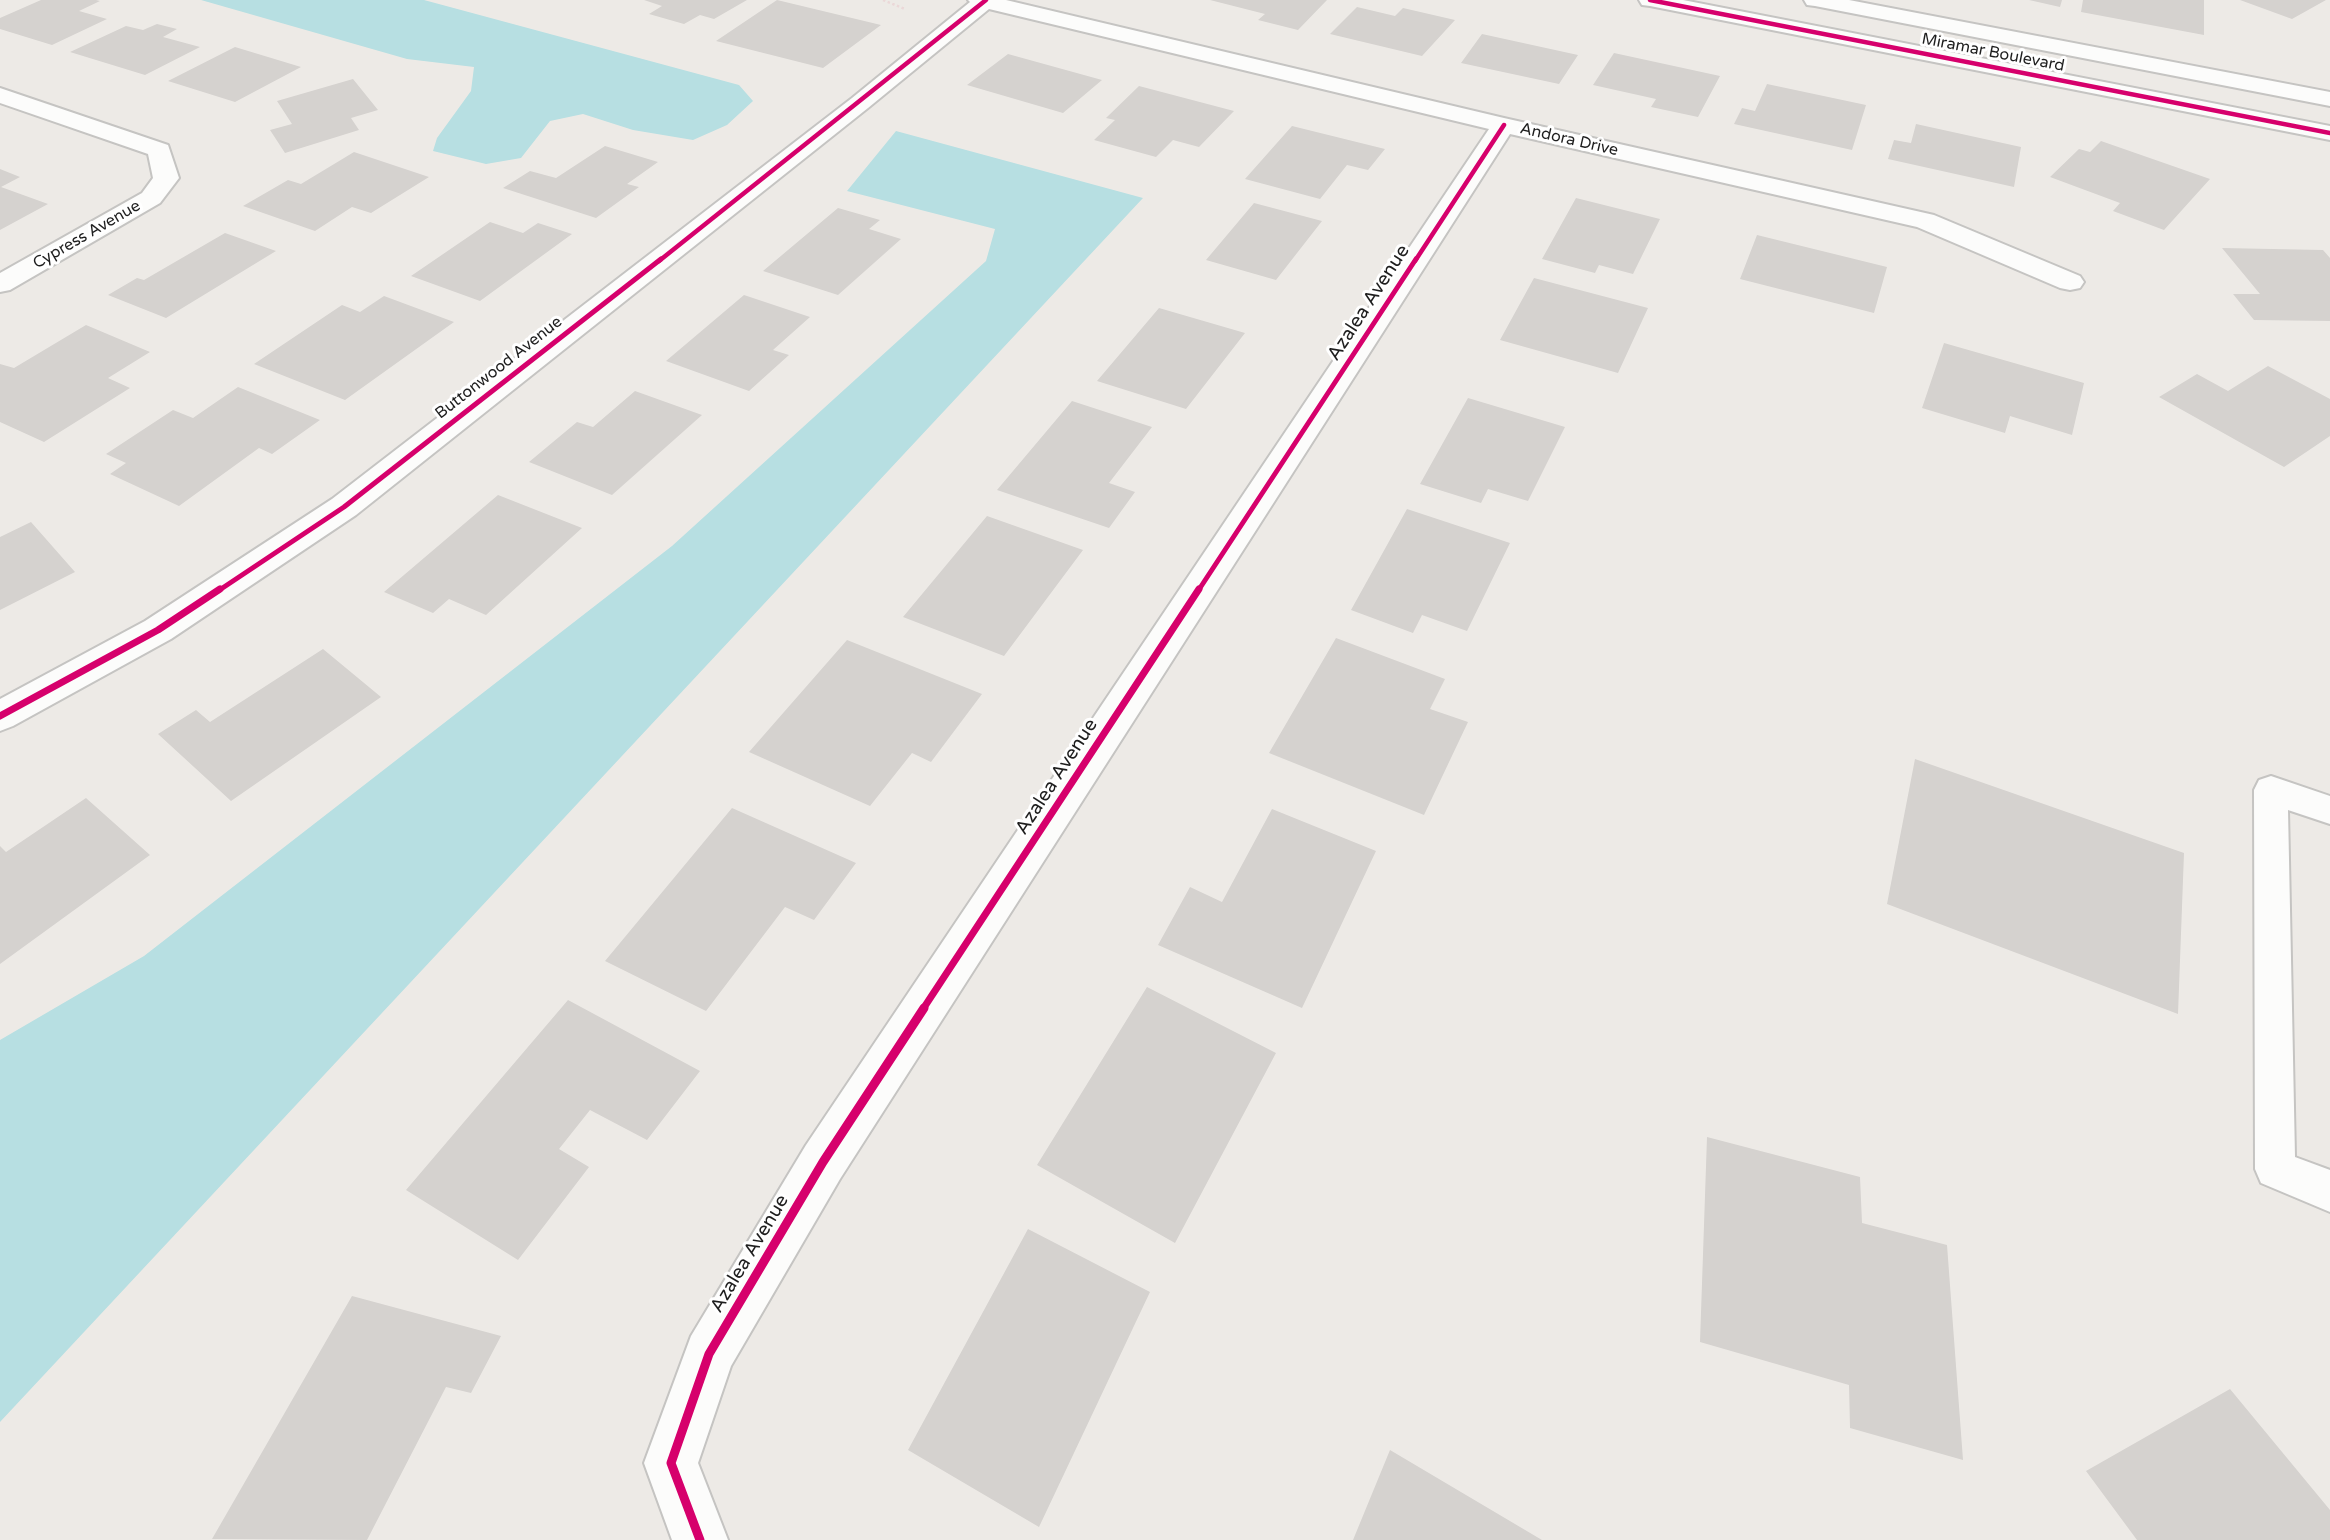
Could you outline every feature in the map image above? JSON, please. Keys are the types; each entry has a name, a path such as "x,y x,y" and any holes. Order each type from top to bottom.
{"street":[{"name":"Andora Drive","path":"983,0 1504,125 1925,221 2070,282"},
{"name":"Buttonwood Avenue","path":"0,716 158,630 344,507 860,103 983,0"},
{"name":"Miramar Boulevard","path":"1650,0 2330,133"},
{"name":"Miramar Boulevard","path":"1815,0 2330,99"},
{"name":"Cypress Avenue","path":"0,95 159,150 166,178 151,198 0,285"},
{"name":"Azalea Avenue","path":"700,1540 671,1463 709,1354 823,1162 1504,125"}],"lane":[{"path":"2330,810 2271,790 2276,1170 2330,1191"}],"water":[{"path":"201,0 424,0 739,85 753,101 727,125 693,140 633,130 583,114 550,121 521,158 486,164 433,151 437,138 471,91 474,67 407,59"},
{"path":"896,131 1143,198 0,1422 0,1040 144,956 672,546 986,261 995,229 847,191"}],"building":[{"path":"41,0 100,1 79,11 107,19 52,45 0,29 0,18"},
{"path":"644,0 747,0 714,19 700,15 684,24 649,14 662,6"},
{"path":"777,0 881,25 823,68 716,41"},
{"path":"1210,0 1327,0 1298,30 1258,20 1265,14"},
{"path":"2029,0 2062,0 2060,7"},
{"path":"2083,0 2204,0 2204,35 2081,12"},
{"path":"2240,0 2326,0 2292,19"},
{"path":"1357,7 1395,16 1403,8 1455,20 1422,56 1330,34"},
{"path":"157,24 177,29 163,37 200,47 145,75 70,52 126,26 143,30"},
{"path":"1482,34 1578,55 1559,84 1461,63"},
{"path":"235,47 301,67 235,102 168,81"},
{"path":"1614,53 1720,76 1698,117 1651,107 1656,99 1593,85"},
{"path":"1008,54 1102,80 1063,113 967,85"},
{"path":"353,79 378,110 351,118 359,130 285,153 270,130 292,124 277,101"},
{"path":"1767,84 1866,105 1852,150 1734,124 1742,108 1755,111"},
{"path":"1139,86 1234,111 1199,147 1173,140 1156,157 1094,140 1115,120 1106,118"},
{"path":"1916,124 2021,147 2014,187 1888,159 1894,140 1911,143"},
{"path":"1292,126 1385,149 1368,170 1347,165 1320,199 1245,179"},
{"path":"2101,141 2210,179 2164,230 2113,211 2120,203 2050,177 2079,149 2090,152"},
{"path":"605,146 658,162 627,184 639,187 596,218 503,188 530,171 556,178"},
{"path":"354,152 429,177 371,213 352,207 315,231 243,206 288,180 301,184"},
{"path":"0,169 20,177 1,187 48,204 0,230"},
{"path":"1576,198 1660,219 1633,274 1599,265 1595,273 1542,259"},
{"path":"1254,203 1322,221 1276,280 1206,260"},
{"path":"838,208 880,220 869,229 901,239 838,295 763,271"},
{"path":"490,222 523,233 538,223 572,234 480,301 411,276"},
{"path":"225,233 276,251 166,318 108,295 137,278 144,280"},
{"path":"1757,235 1887,267 1874,313 1740,279"},
{"path":"2222,248 2323,250 2330,258 2330,321 2254,320 2233,294 2260,294"},
{"path":"1534,278 1648,308 1618,373 1500,340"},
{"path":"744,295 810,317 773,350 789,355 749,391 666,361"},
{"path":"384,296 454,322 345,400 254,364 342,305 360,312"},
{"path":"1159,308 1245,333 1186,409 1097,381"},
{"path":"86,325 150,352 108,378 130,388 44,442 0,422 0,364 14,368"},
{"path":"1944,343 2084,383 2072,435 2010,416 2005,433 1922,408"},
{"path":"2268,366 2330,399 2330,436 2284,467 2159,397 2197,374 2228,391"},
{"path":"238,387 320,420 272,454 259,448 179,506 110,474 126,463 106,454 173,410 193,418"},
{"path":"635,391 702,415 612,495 529,462 577,422 593,427"},
{"path":"1468,398 1565,427 1528,501 1488,489 1481,503 1420,484"},
{"path":"1072,401 1152,427 1109,483 1135,492 1109,528 997,490"},
{"path":"498,495 582,528 486,615 449,599 433,613 384,592"},
{"path":"1407,509 1510,543 1467,631 1422,615 1413,633 1351,610"},
{"path":"987,516 1083,550 1004,656 903,617"},
{"path":"31,522 75,572 0,610 0,537"},
{"path":"1336,638 1445,679 1430,709 1468,722 1424,815 1269,753"},
{"path":"847,640 982,694 931,762 912,753 870,806 749,752"},
{"path":"323,649 381,697 231,801 158,734 196,710 210,722"},
{"path":"1915,759 2184,853 2178,1014 1887,904"},
{"path":"86,798 150,855 0,964 0,846 6,852"},
{"path":"732,808 856,863 814,920 785,907 706,1011 605,961"},
{"path":"1272,809 1376,851 1302,1008 1158,945 1190,887 1222,902"},
{"path":"1147,987 1276,1053 1175,1243 1037,1165"},
{"path":"568,1000 700,1071 647,1140 590,1110 559,1149 589,1167 518,1260 406,1190"},
{"path":"1707,1137 1860,1177 1862,1223 1947,1245 1963,1460 1850,1428 1849,1385 1700,1342"},
{"path":"1028,1229 1150,1292 1039,1527 908,1450"},
{"path":"352,1296 501,1336 471,1393 446,1387 367,1540 212,1539"},
{"path":"2230,1389 2330,1510 2330,1540 2137,1540 2086,1471"},
{"path":"1390,1450 1542,1540 1353,1540"}],"cycle path":[{"path":"0,716 158,630 344,507 860,103 986,0"},
{"path":"1650,0 2330,133"},
{"path":"700,1540 671,1463 709,1354 823,1162 1504,125"}]}
